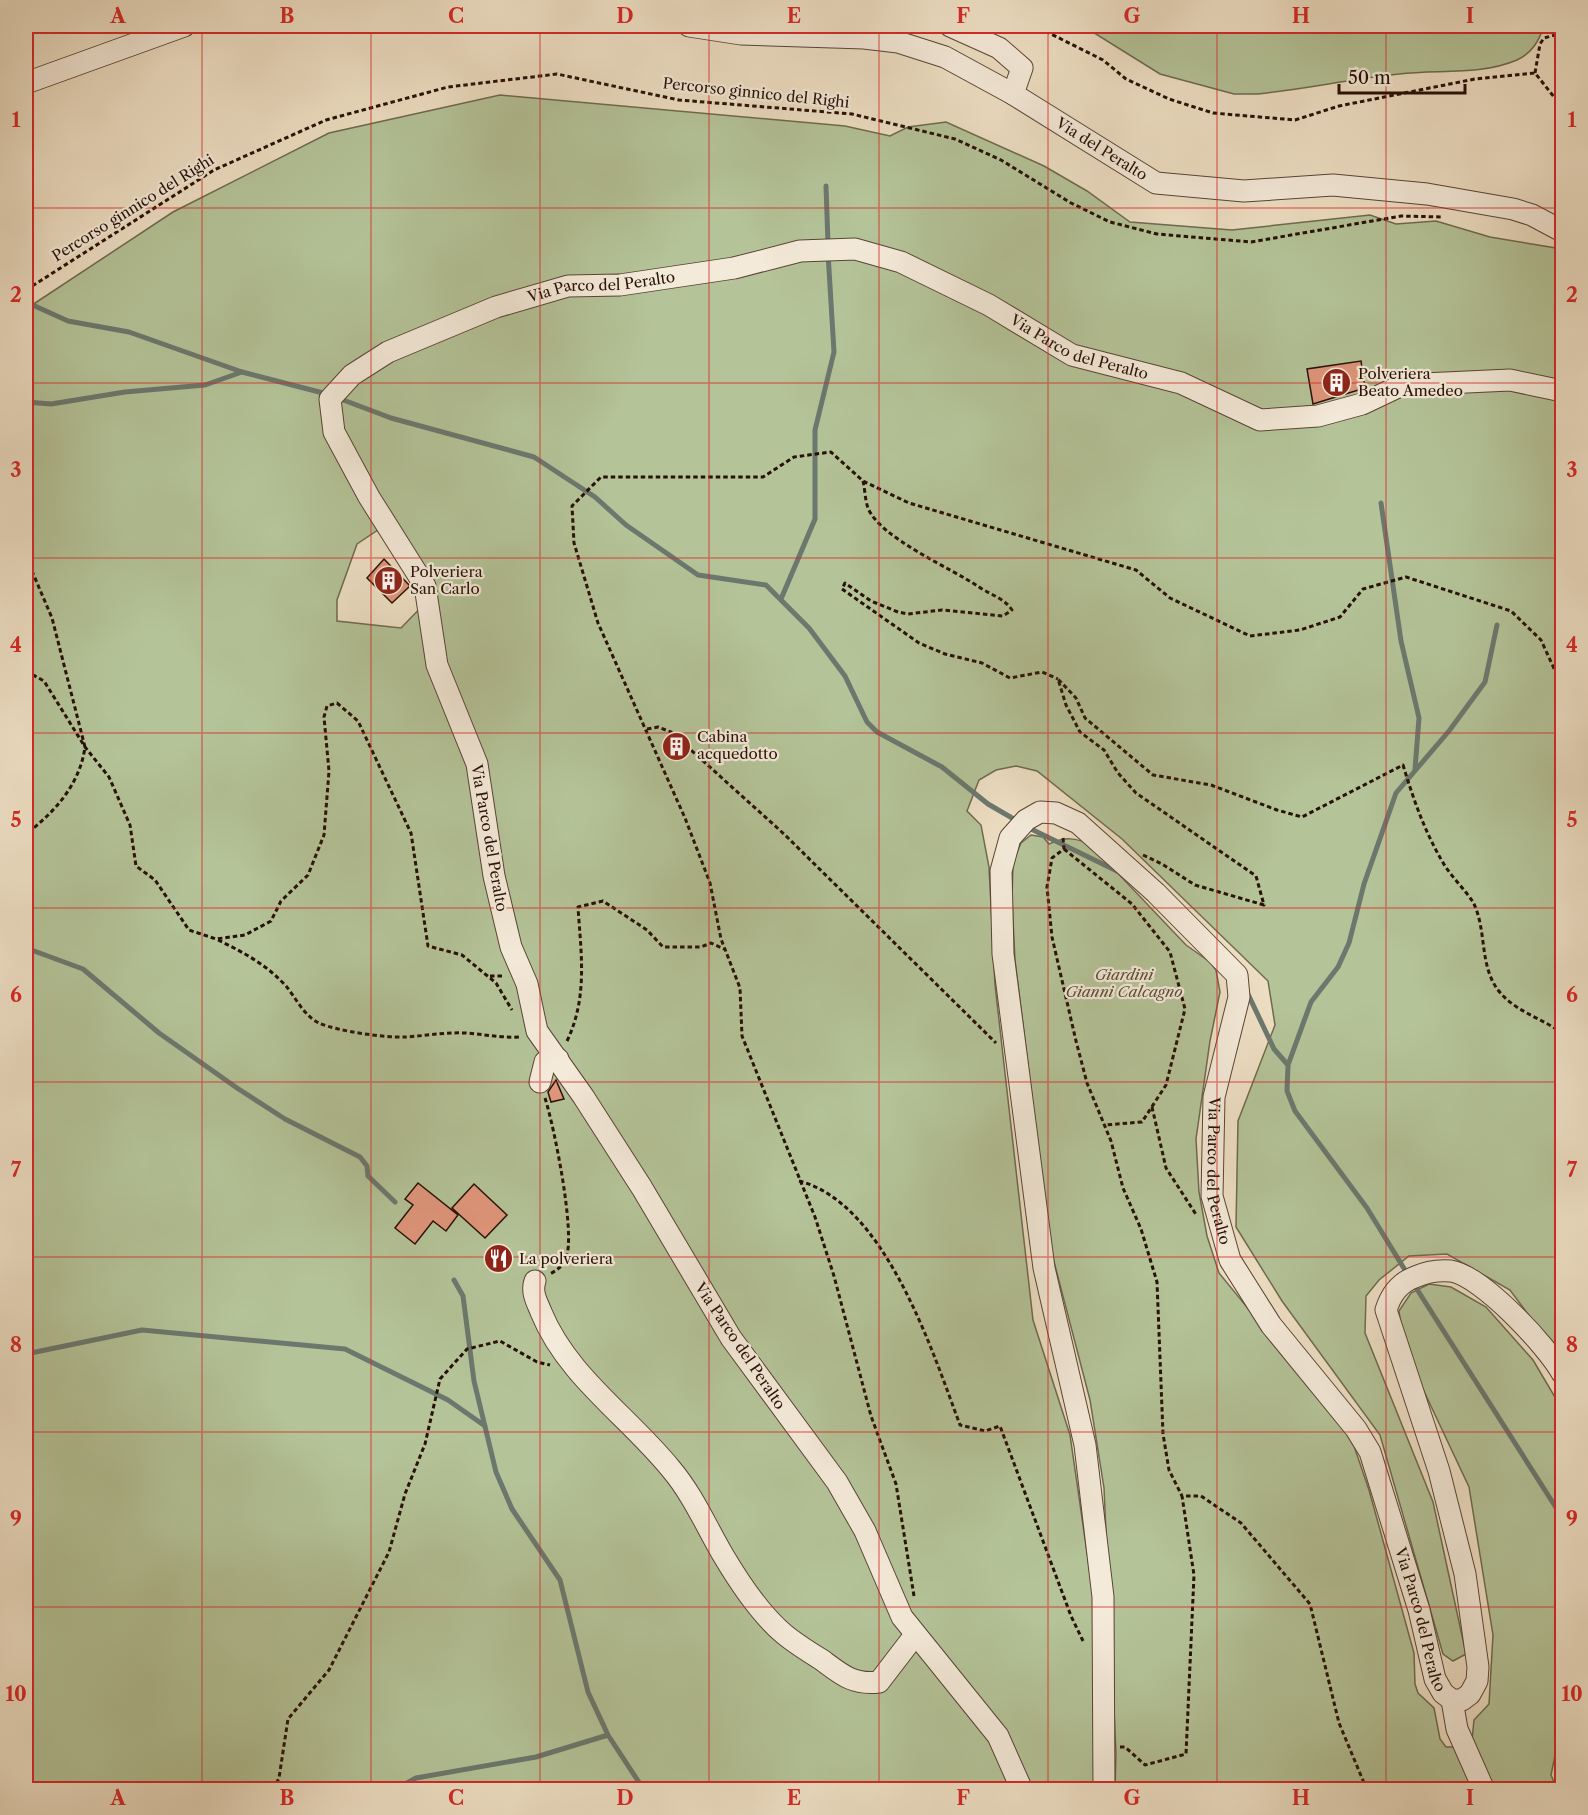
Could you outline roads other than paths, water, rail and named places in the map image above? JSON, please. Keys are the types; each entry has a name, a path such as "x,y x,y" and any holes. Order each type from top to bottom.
{"street":[{"path":"26,83 184,26"},
{"name":"Via del Peralto","path":"689,26 741,34 824,35 898,42 945,57 1013,94 1156,183 1244,191 1333,185 1427,194 1513,209 1532,215 1563,231"},
{"path":"950,26 999,48 1022,68 1013,94"},
{"name":"Via Parco del Peralto","path":"1022,1790 998,1736 915,1635 897,1607 865,1530 837,1482 731,1338 642,1188 558,1059 537,1031 527,984 511,947 494,876 477,764 437,665 425,586 369,497 334,432 330,399 352,375 388,352 496,307 568,286 620,285 735,268 800,251 855,249 910,267 989,305 1072,355 1181,383 1260,420 1318,416 1362,404 1402,385 1510,380 1563,391"},
{"name":"Via Parco del Peralto","path":"1104,1790 1103,1597 1085,1445 1044,1268 1003,954 1001,871 1010,838 1026,820 1040,812 1056,813 1078,823 1156,893 1237,975 1239,997 1214,1097 1213,1119 1212,1196 1230,1260 1271,1325 1356,1428 1370,1452 1419,1610 1435,1679 1443,1693 1452,1700 1462,1700 1470,1695 1477,1674 1465,1574 1439,1471 1386,1310 1390,1298 1398,1287 1411,1279 1437,1271 1453,1272 1465,1277 1502,1303 1563,1373"},
{"path":"540,1082 545,1062 558,1059"},
{"path":"535,1281 533,1288 535,1297 550,1336 578,1372 672,1469 715,1520 723,1555 764,1614 784,1634 845,1677 862,1684 879,1682 915,1635"},
{"path":"1452,1700 1456,1729 1484,1790"}],"waterway":[{"path":"826,186 828,244"},
{"path":"781,599 815,519 815,430 834,352 828,253"},
{"path":"26,302 68,321 129,332 242,372 327,394"},
{"path":"26,402 51,404 125,392 205,385 242,372"},
{"path":"338,398 391,418 534,457 595,497 626,525 698,575 766,585 809,628 845,676 867,722 877,732 942,767 988,804 1019,822"},
{"path":"1381,503 1401,641 1419,718 1415,769"},
{"path":"1408,1275 1367,1208 1295,1111 1287,1091 1288,1065 1311,1002 1338,967 1349,943 1364,884 1396,793 1449,731 1485,682 1497,625"},
{"path":"1027,827 1119,872"},
{"path":"26,948 83,969 159,1033 237,1088 285,1119 360,1157 367,1166 368,1176 395,1202"},
{"path":"1247,992 1274,1049 1288,1065"},
{"path":"454,1280 463,1296 474,1381 496,1472 512,1509 560,1580 588,1692 608,1735 644,1790"},
{"path":"1413,1283 1562,1517"},
{"path":"26,1354 142,1330 345,1349 448,1400 485,1426"},
{"path":"394,1790 416,1778 536,1757 608,1735"}],"place":[{"name":"Polveriera Beato Amedeo","path":"1337,383"},
{"name":"Polveriera San Carlo","path":"389,581"},
{"name":"Cabina acquedotto","path":"676,746"},
{"name":"La polveriera","path":"498,1259"}],"park label":[{"name":"Giardini Gianni Calcagno","path":"1124,984"}]}
